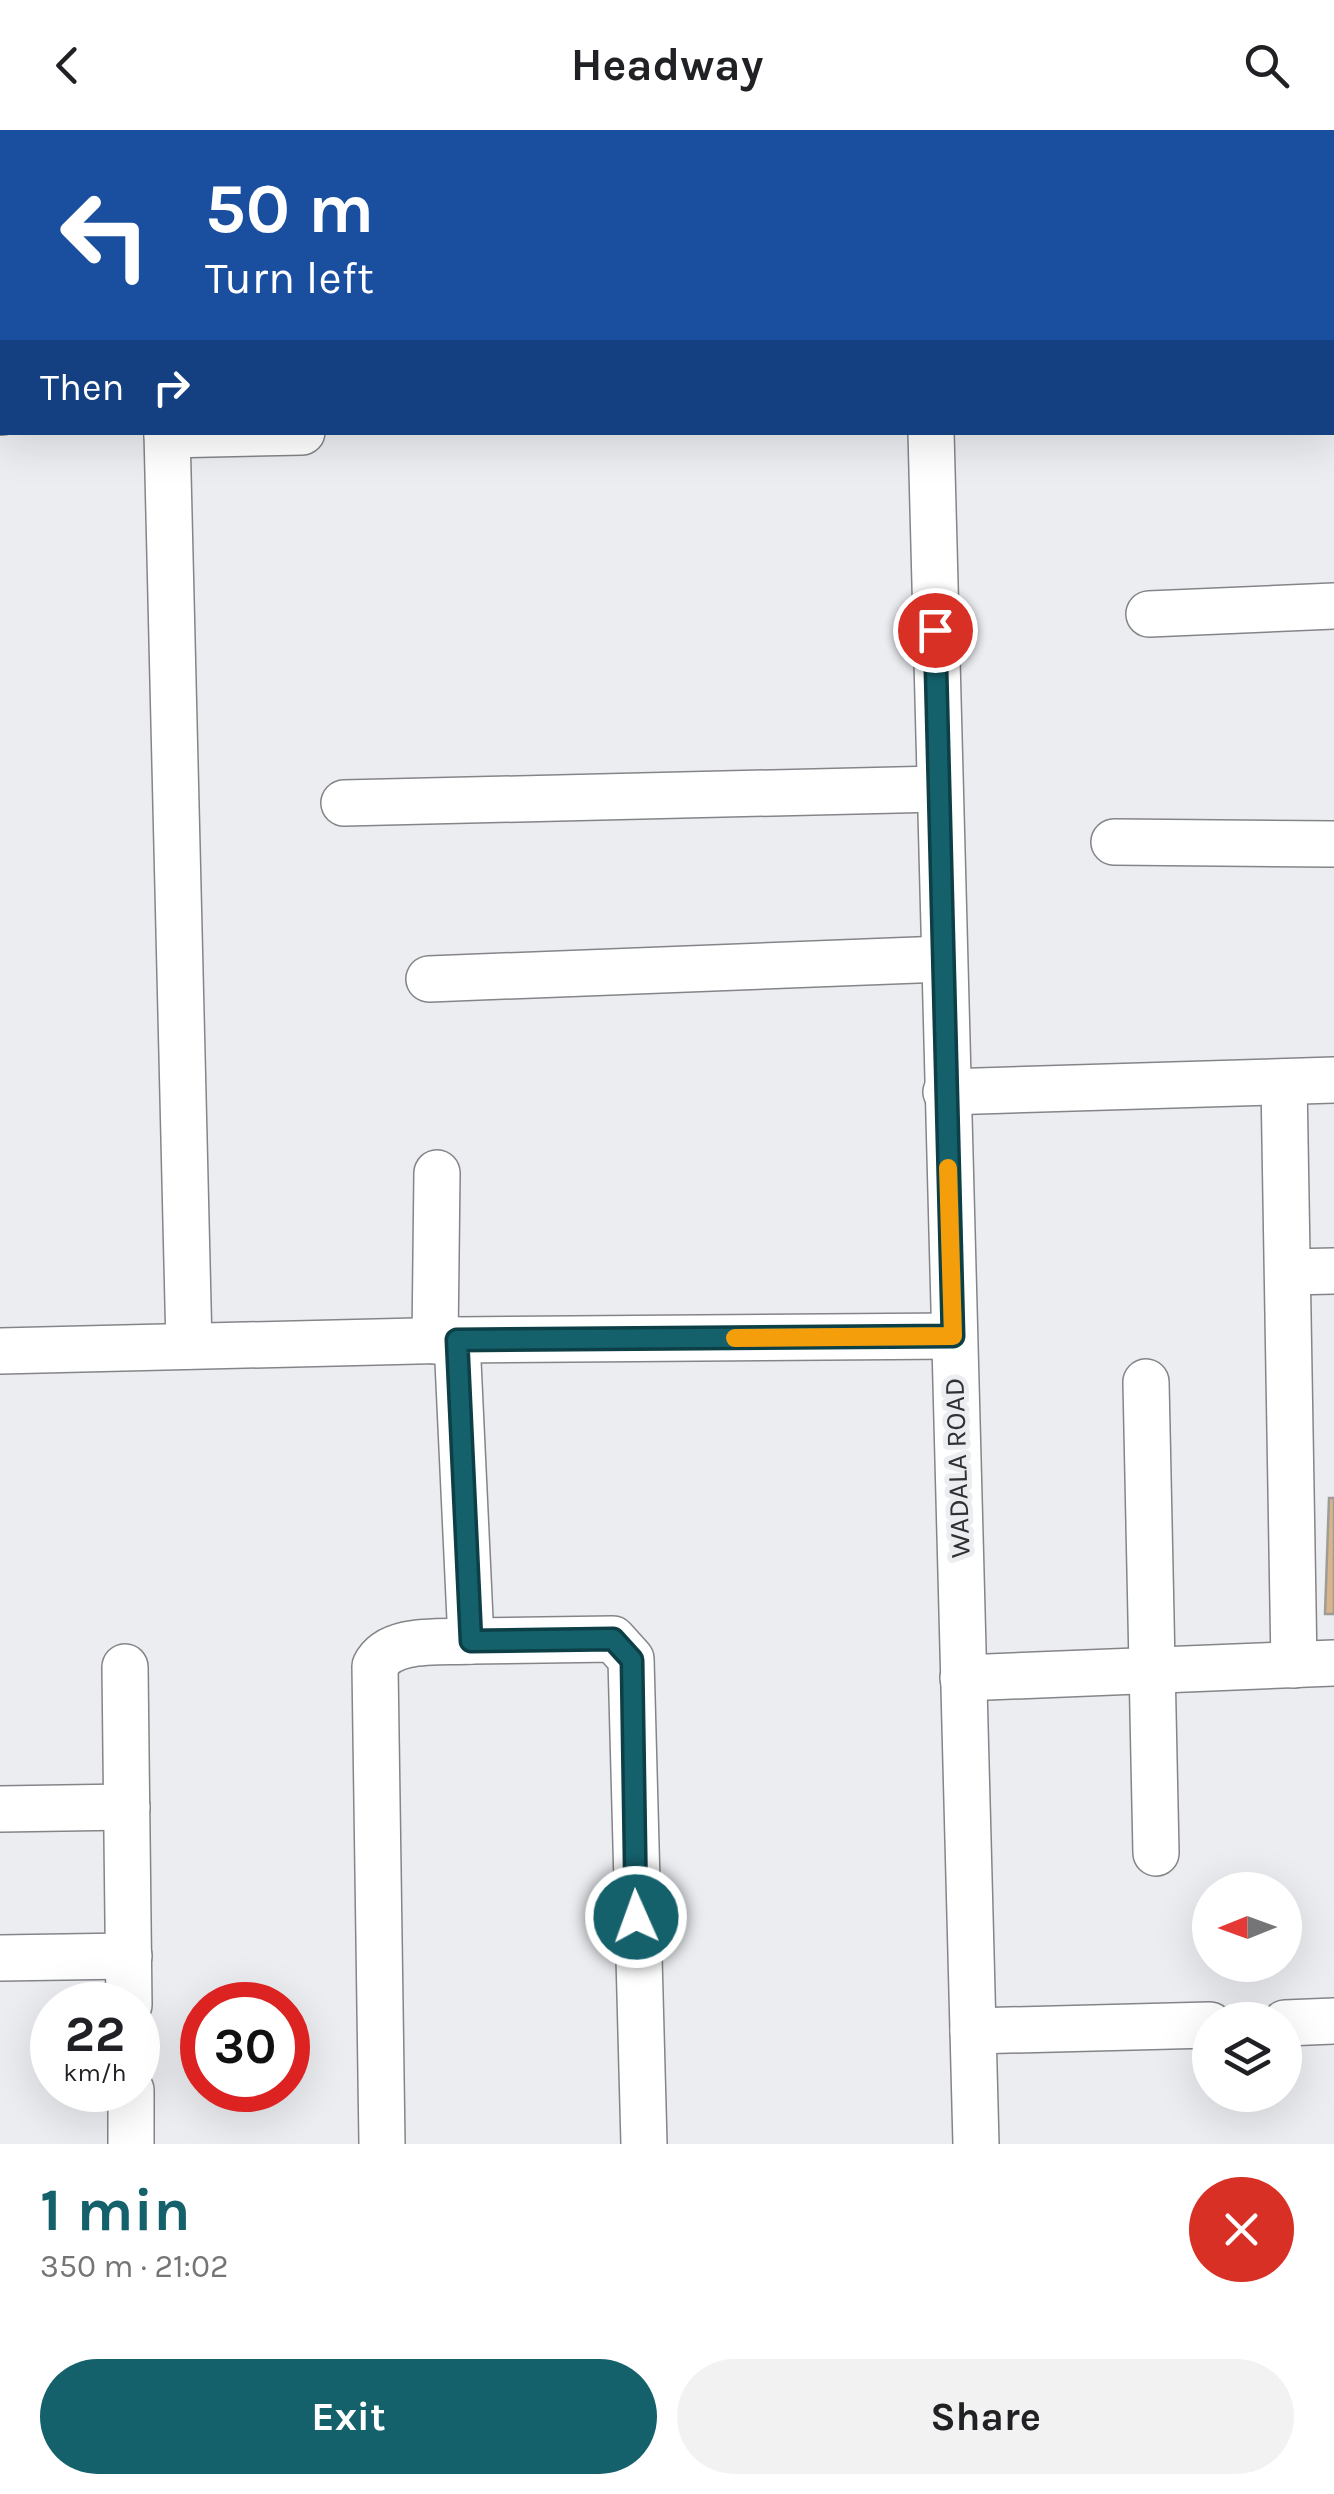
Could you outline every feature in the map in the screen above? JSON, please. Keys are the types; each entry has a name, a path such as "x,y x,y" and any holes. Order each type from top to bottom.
{"street":[{"path":"166,435 189,1346"},
{"name":"WADALA ROAD","path":"931,435 976,2144"},
{"path":"1148,614 1334,606"},
{"path":"344,803 938,789"},
{"path":"1114,842 1334,844"},
{"path":"428,979 943,959"},
{"path":"946,1092 1334,1080"},
{"path":"963,1678 1314,1664 1288,1272 1284,1082"},
{"path":"438,1173 446,1340 471,1641"},
{"path":"1288,1272 1334,1271"},
{"path":"0,1351 446,1340 953,1336"},
{"path":"1146,1382 1156,1853"},
{"path":"382,2144 376,1666 381,1654 396,1646 471,1641 613,1639 632,1660 644,2144"},
{"path":"126,1667 130,1982"},
{"path":"0,1810 127,1807"},
{"path":"0,1958 129,1956"},
{"path":"1302,2022 1334,2021"},
{"path":"973,2031 1192,2025"},
{"path":"131,2112 132,2144"}],"building":[{"path":"1329,1498 1334,1498 1334,1614 1325,1614"}],"slow traffic":[{"path":"735,1338 953,1336 948,1168"}],"route":[{"path":"636,1917 632,1660 613,1639 471,1641 457,1340 953,1336 935,630"}]}
